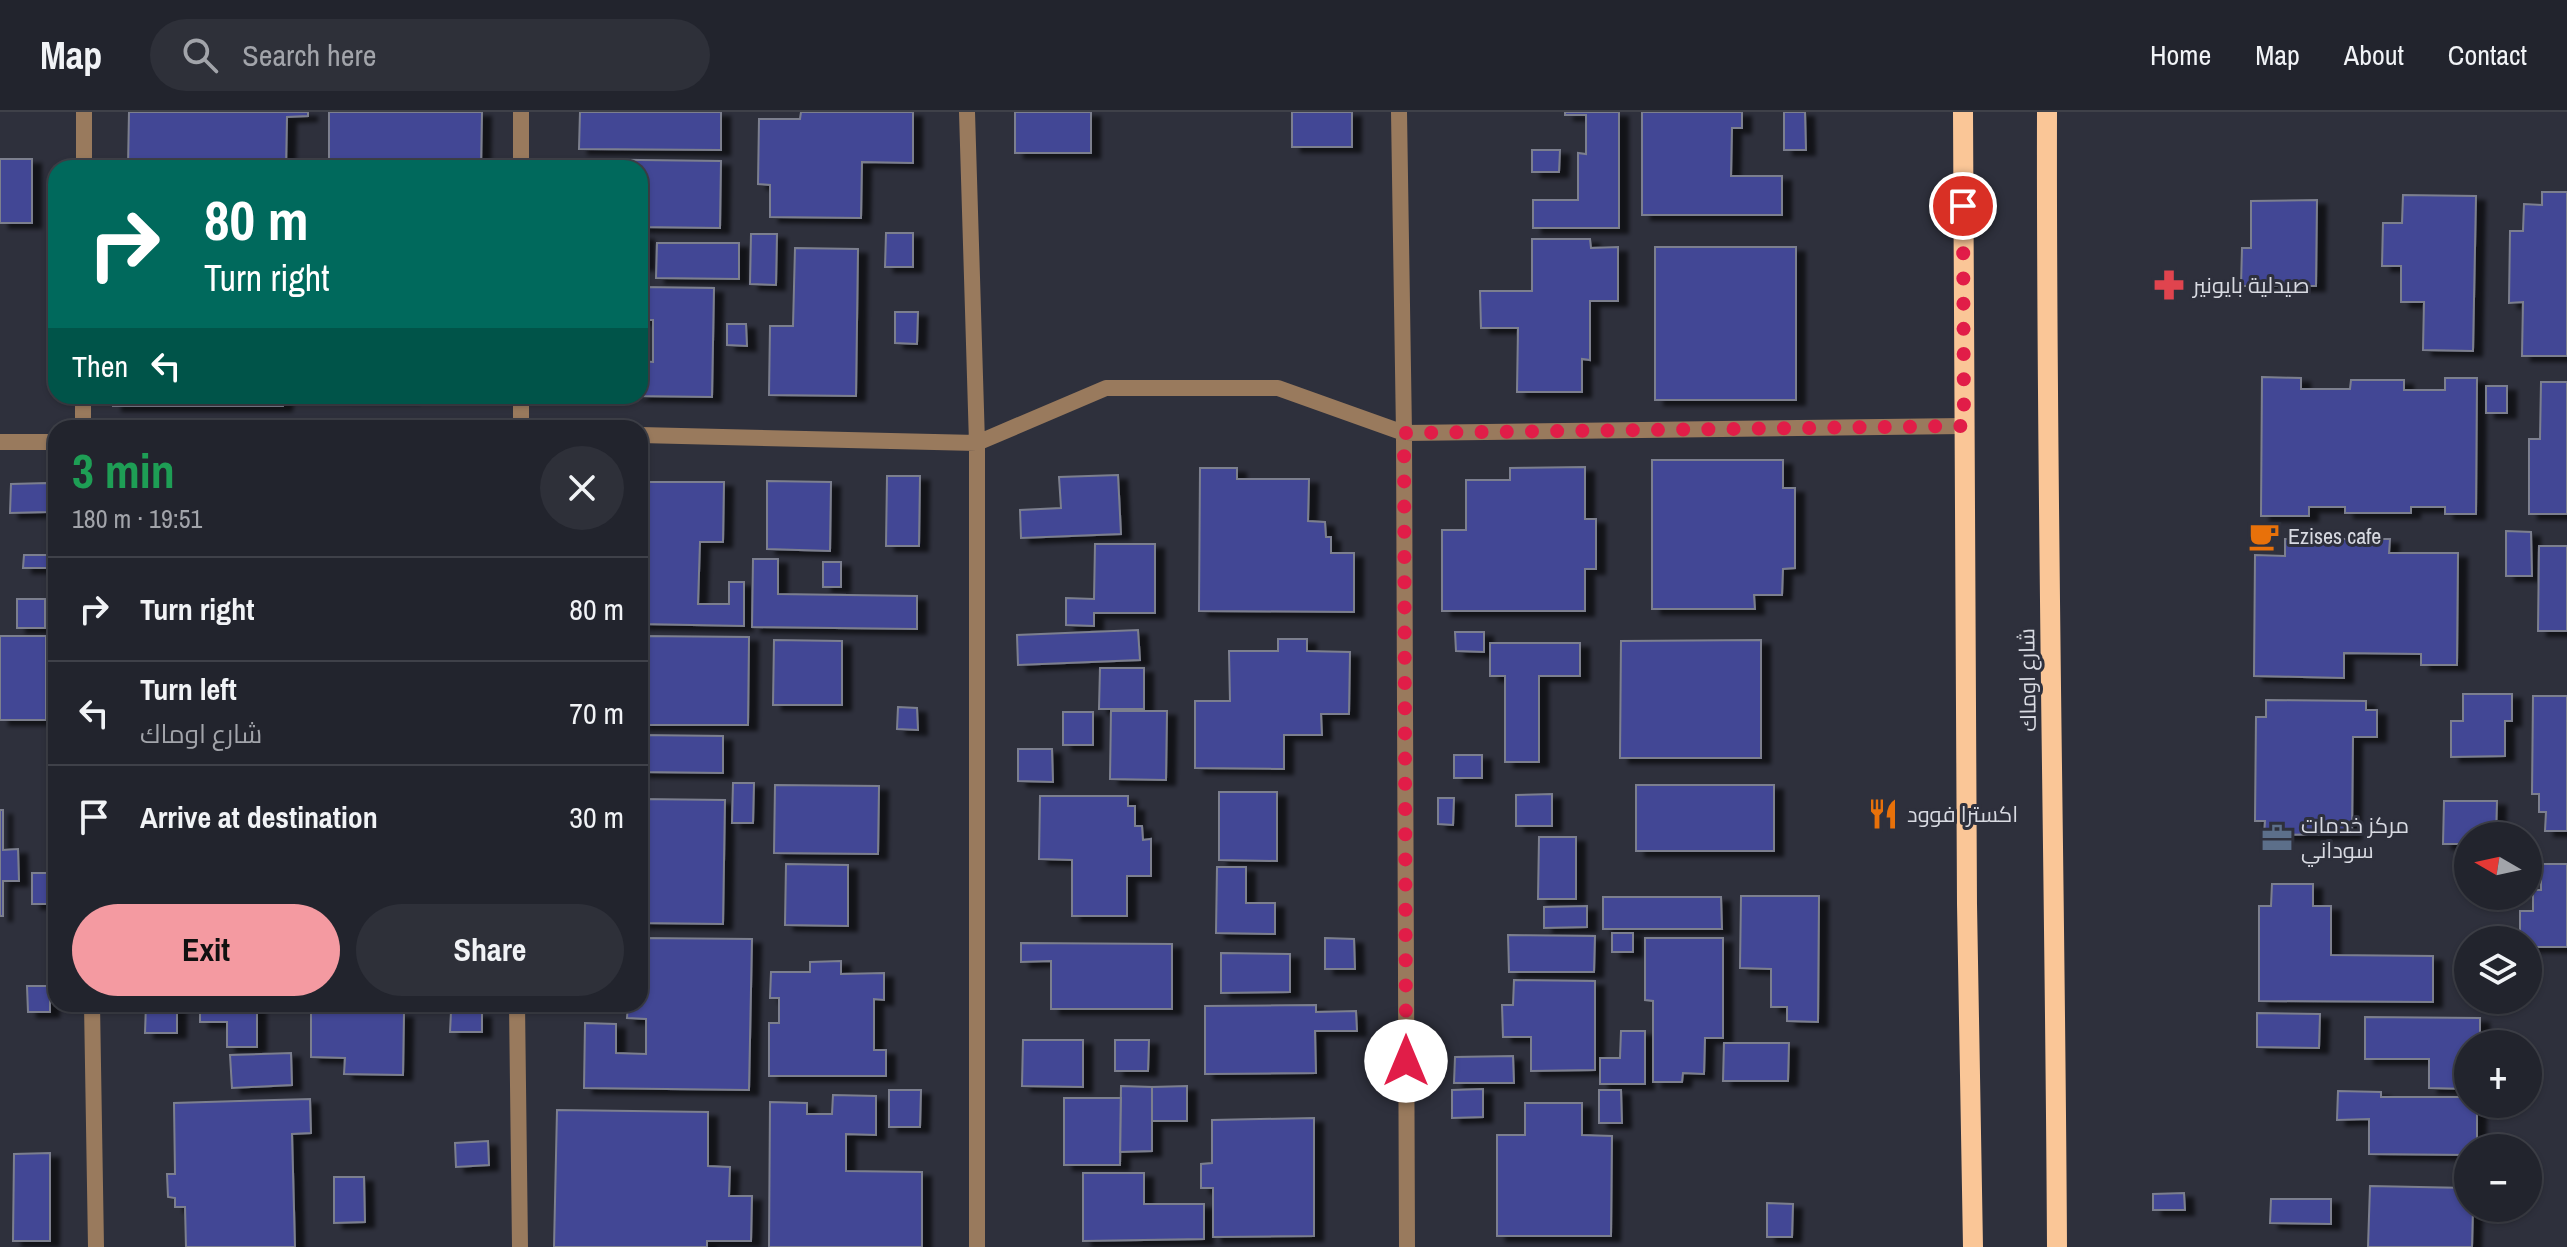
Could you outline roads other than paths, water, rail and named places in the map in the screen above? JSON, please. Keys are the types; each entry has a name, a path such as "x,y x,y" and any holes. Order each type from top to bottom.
{"main road":[{"path":"1963,112 1966,889 1973,1247"},
{"name":"شارع اوماك","path":"2047,112 2046,424 2055,894 2057,1247"}],"street":[{"path":"84,112 84,160"},
{"path":"521,112 521,160"},
{"path":"967,112 977,443 977,1247"},
{"path":"1399,112 1404,433 1407,1247"},
{"path":"648,435 977,443 1106,388 1278,388 1404,433 1964,426"},
{"path":"0,442 48,442"},
{"path":"92,1012 96,1247"},
{"path":"517,1012 520,1247"}],"place":[{"name":"صيدلية بايونير","path":"2169,285"},
{"name":"Ezises cafe","path":"2264,536"},
{"name":"اكسترا فوود","path":"1883,814"},
{"name":"مركز خدمات سوداني","path":"2277,838"}]}
